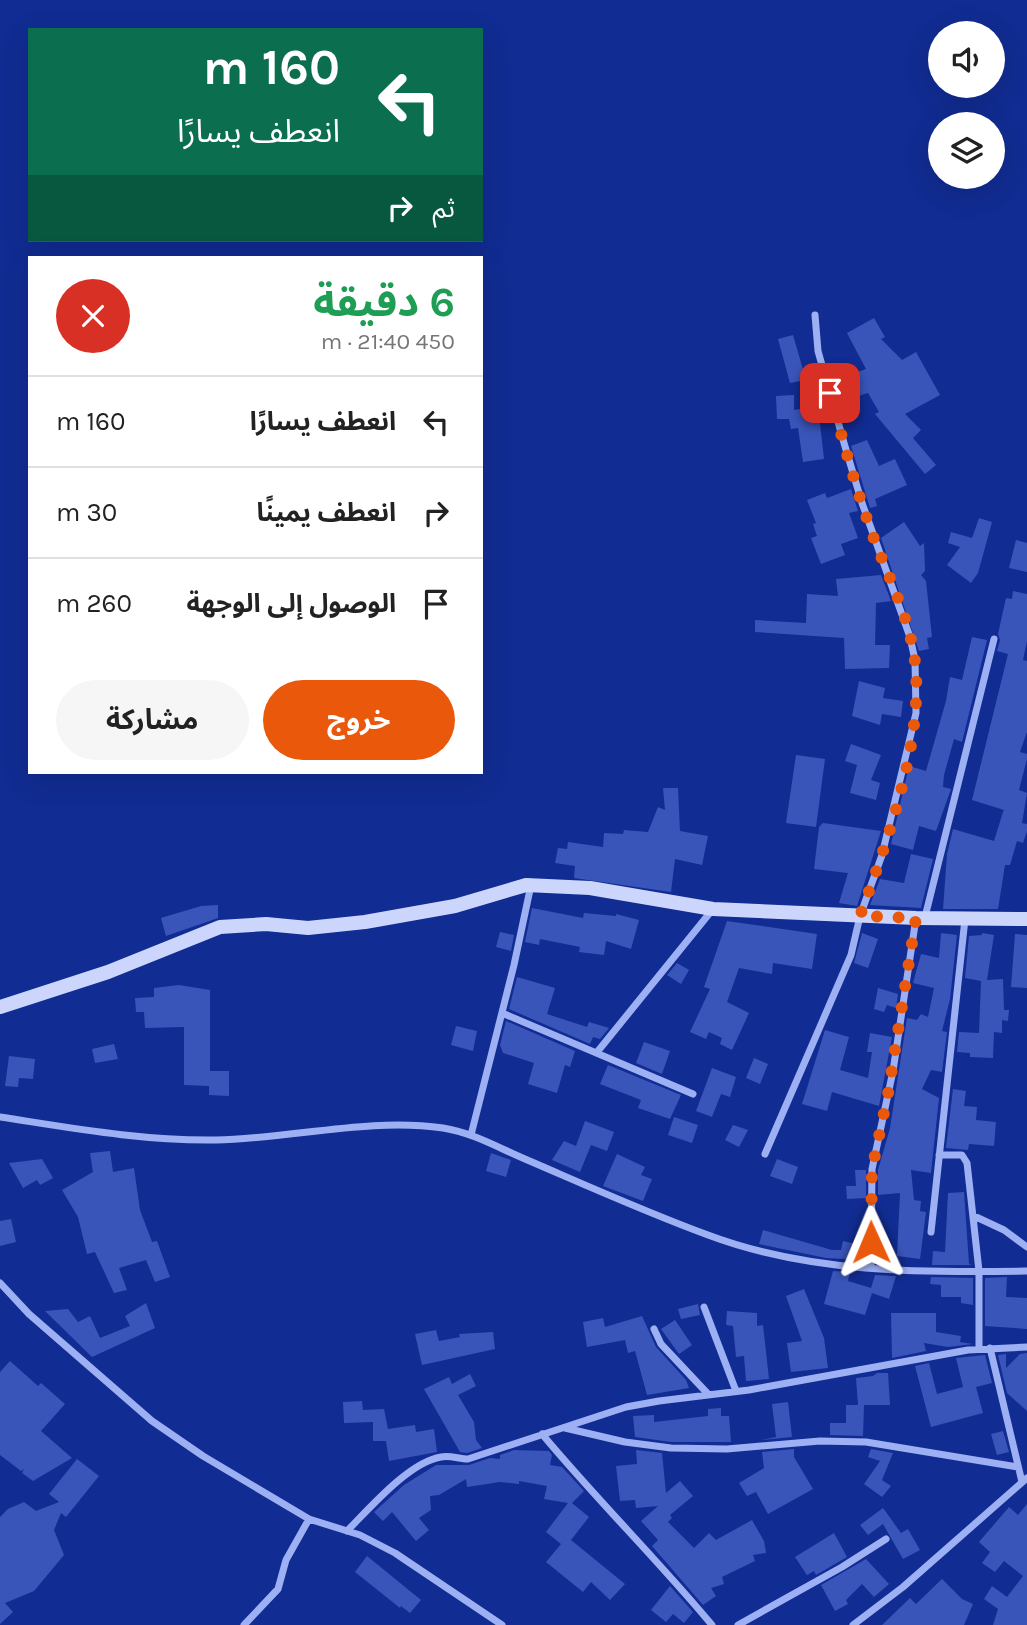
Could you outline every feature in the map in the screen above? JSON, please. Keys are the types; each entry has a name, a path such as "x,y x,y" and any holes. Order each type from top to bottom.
{"street":[{"path":"765,1154 840,986 860,916 882,855 913,737 917,690 911,637 862,503 844,443 818,351 816,315"},
{"path":"871,1268 872,1169 920,918 993,639"},
{"path":"471,1135 531,884"},
{"path":"0,1007 108,972 220,927 265,925 308,928 365,922 455,906 531,884 590,888 713,909 920,918 1027,919"},
{"path":"598,1051 713,909"},
{"path":"931,1232 965,919"},
{"path":"502,1013 598,1051 693,1094"},
{"path":"0,1117 142,1139 279,1137 410,1125 471,1135 619,1199 759,1253 810,1262 871,1268 979,1272 1027,1270"},
{"path":"939,1155 966,1157 979,1272 979,1349"},
{"path":"974,1216 1004,1230 1027,1247"},
{"path":"0,1283 29,1314 152,1421 267,1496 309,1519 347,1531 394,1553 502,1625"},
{"path":"704,1307 736,1391"},
{"path":"654,1329 660,1345 708,1394"},
{"path":"347,1531 386,1491 433,1459 443,1456 468,1459 626,1408 979,1349 1027,1347"},
{"path":"853,1625 903,1587 1024,1480 1018,1467 989,1348"},
{"path":"562,1427 625,1442 671,1448 727,1448 820,1441 866,1442 918,1453 1018,1467"},
{"path":"541,1434 574,1473 654,1555 712,1625"},
{"path":"244,1625 278,1589 286,1560 309,1519"},
{"path":"738,1625 842,1567 886,1539"}],"building":[{"path":"874,318 885,337 881,339 902,360 916,352 940,395 905,414 921,430 913,438 936,465 925,474 875,414 879,412 868,393 849,399 853,416 843,418 835,388 858,381 855,373 866,369 847,333"},
{"path":"793,335 806,380 790,383 778,339"},
{"path":"794,395 794,410 818,406 824,459 803,462 798,428 791,429 789,419 777,419 776,396"},
{"path":"867,440 879,466 895,459 907,485 875,499 877,506 870,508 851,446"},
{"path":"851,489 858,511 849,513 858,538 841,544 845,555 821,564 811,538 817,536 813,524 816,523 807,500 825,493 827,498"},
{"path":"979,518 992,522 978,573 971,583 947,565 960,547 948,543 951,532 972,538"},
{"path":"904,522 920,546 924,543 925,571 921,575 926,581 932,637 927,638 929,649 919,651 881,538"},
{"path":"1016,540 1027,543 1027,572 1009,568"},
{"path":"881,575 891,601 876,603 875,645 890,645 889,668 845,669 844,638 755,632 755,620 806,623 807,594 838,596 836,579"},
{"path":"1013,591 1027,594 1027,641 1023,660 1027,661 1027,732 1020,752 1027,754 1027,759 1019,790 1027,793 1022,823 1027,824 1027,831 1023,843 1017,841 1010,865 1005,865 998,909 943,909 947,854 953,829 994,841 1004,810 972,800 1008,654 997,651 1000,640 998,634 1006,598 1012,599"},
{"path":"972,637 987,640 962,742 954,739 944,775 943,787 951,789 936,831 919,826 913,850 891,844 909,766 926,771 950,677 962,680"},
{"path":"859,681 885,688 883,698 903,701 901,717 882,714 880,725 852,716"},
{"path":"851,744 881,755 871,780 880,783 876,800 850,793 857,765 845,761"},
{"path":"796,755 825,759 816,827 786,823"},
{"path":"663,788 678,788 680,831 708,836 702,865 675,859 671,892 574,878 575,866 555,863 558,848 567,849 568,842 603,847 604,833 623,834 624,830 648,832 658,807 665,810"},
{"path":"823,823 881,831 857,906 839,903 848,873 814,869 819,827"},
{"path":"911,854 933,859 921,908 870,905 880,879 904,883"},
{"path":"218,905 218,918 166,936 161,918 201,906"},
{"path":"532,908 583,918 584,913 616,914 639,920 631,949 606,941 604,955 579,952 580,947 540,939 539,945 525,942"},
{"path":"727,921 817,934 812,969 773,963 772,974 739,968 727,1002 749,1013 732,1050 720,1044 722,1038 709,1032 706,1039 690,1032 710,989 704,987"},
{"path":"500,932 514,935 511,951 496,947"},
{"path":"862,933 878,939 868,968 854,963"},
{"path":"941,933 957,935 950,999 942,1031 947,1032 942,1072 931,1070 922,1089 939,1098 931,1173 911,1170 914,1200 921,1201 920,1211 926,1212 920,1259 897,1256 900,1193 878,1195 878,1170 890,1128 907,1018 917,1020 921,1014 928,1017 934,988 913,983 921,954 939,958"},
{"path":"982,933 994,935 987,980 1003,979 1004,1010 1009,1010 1008,1021 1002,1020 1002,1033 994,1032 993,1058 970,1057 970,1053 957,1052 959,1032 979,1033 981,981 965,978 969,936"},
{"path":"1015,934 1027,935 1027,988 1011,987"},
{"path":"677,963 689,970 681,984 667,975"},
{"path":"517,977 555,988 547,1014 587,1027 589,1022 609,1028 600,1039 593,1037 590,1044 509,1009"},
{"path":"179,985 210,990 210,1071 229,1071 229,1096 209,1095 209,1086 184,1085 184,1027 145,1028 144,1012 136,1012 135,998 154,997 154,988"},
{"path":"878,988 898,994 896,1008 887,1005 884,1012 874,1009"},
{"path":"506,1021 575,1051 570,1067 565,1065 557,1093 528,1084 534,1063 503,1053 500,1045"},
{"path":"456,1026 477,1031 473,1051 451,1045"},
{"path":"825,1030 849,1037 840,1070 868,1078 872,1052 867,1052 870,1033 892,1037 879,1106 832,1092 827,1111 802,1104"},
{"path":"644,1042 670,1051 662,1074 636,1063"},
{"path":"114,1044 118,1059 95,1063 92,1049"},
{"path":"9,1056 35,1059 33,1079 19,1078 18,1087 5,1086"},
{"path":"754,1058 768,1064 760,1084 746,1078"},
{"path":"608,1065 681,1095 670,1119 638,1108 641,1100 600,1084"},
{"path":"712,1068 736,1077 730,1097 721,1094 712,1117 696,1111"},
{"path":"953,1089 966,1091 964,1106 977,1107 976,1120 996,1122 994,1146 969,1144 968,1150 946,1148"},
{"path":"674,1117 698,1125 692,1143 668,1135"},
{"path":"585,1121 614,1132 607,1151 591,1145 580,1172 552,1160 564,1141 576,1146"},
{"path":"733,1125 748,1130 739,1147 725,1140"},
{"path":"110,1151 113,1172 134,1168 140,1210 152,1242 157,1241 170,1277 155,1282 146,1260 119,1268 127,1290 114,1293 95,1252 87,1254 78,1217 62,1190 93,1172 90,1153"},
{"path":"491,1153 511,1160 506,1177 486,1171"},
{"path":"617,1154 645,1167 641,1175 652,1179 643,1201 603,1186"},
{"path":"42,1159 53,1178 40,1185 37,1180 23,1188 9,1163"},
{"path":"777,1159 798,1167 792,1184 770,1176"},
{"path":"855,1170 866,1170 866,1198 847,1199 846,1186 856,1186"},
{"path":"964,1192 969,1264 972,1265 932,1265 933,1251 945,1252 948,1193"},
{"path":"11,1219 16,1242 0,1246 0,1221"},
{"path":"763,1230 832,1250 841,1250 843,1241 865,1246 864,1260 826,1258 759,1244"},
{"path":"833,1271 850,1272 848,1281 871,1288 875,1275 896,1276 889,1299 872,1293 865,1315 824,1304"},
{"path":"931,1277 973,1278 973,1305 961,1303 961,1297 941,1297 941,1285 930,1284"},
{"path":"1007,1277 1006,1297 1027,1298 1027,1329 985,1326 985,1278"},
{"path":"804,1289 824,1338 828,1368 791,1372 787,1343 802,1341 786,1296"},
{"path":"146,1303 155,1328 92,1357 45,1311 68,1309 78,1322 90,1316 100,1338 130,1326 125,1316"},
{"path":"698,1304 700,1315 681,1319 678,1309"},
{"path":"727,1311 757,1313 757,1326 763,1325 769,1379 746,1381 744,1356 736,1357 733,1326 726,1325"},
{"path":"891,1313 936,1313 936,1332 961,1336 960,1342 973,1344 948,1347 924,1343 926,1351 892,1358"},
{"path":"642,1316 656,1347 686,1380 689,1388 647,1395 635,1351 628,1353 625,1340 587,1347 583,1322 603,1318 605,1327"},
{"path":"675,1320 692,1345 679,1354 661,1329"},
{"path":"436,1330 439,1341 460,1337 459,1334 493,1332 495,1349 422,1365 415,1334"},
{"path":"1027,1353 1027,1411 1007,1393 998,1355 1006,1354 1006,1368 1020,1354"},
{"path":"985,1355 992,1383 976,1387 983,1413 931,1427 915,1366 929,1363 937,1394 963,1387 956,1358"},
{"path":"10,1361 38,1386 41,1383 65,1404 41,1431 72,1458 33,1481 22,1473 24,1469 21,1471 0,1455 0,1372"},
{"path":"888,1373 890,1405 858,1405 856,1378"},
{"path":"470,1374 476,1386 458,1395 474,1422 476,1440 482,1448 467,1453 460,1452 424,1389 449,1377 452,1384"},
{"path":"362,1401 363,1410 384,1409 388,1429 415,1425 416,1432 434,1429 437,1452 389,1461 386,1441 373,1441 373,1422 344,1423 343,1402"},
{"path":"788,1402 792,1437 761,1440 776,1437 772,1404"},
{"path":"846,1405 864,1405 863,1436 830,1435 830,1423 846,1423"},
{"path":"721,1408 721,1416 729,1416 731,1442 671,1442 635,1437 633,1416 654,1415 654,1422 708,1416 708,1409"},
{"path":"1003,1431 1009,1452 997,1455 991,1434"},
{"path":"794,1449 794,1457 813,1489 768,1514 756,1492 747,1496 739,1483 764,1468 762,1452"},
{"path":"871,1449 893,1453 882,1480 891,1486 882,1497 864,1484 880,1461 868,1457"},
{"path":"514,1450 549,1451 552,1455 550,1465 562,1467 584,1491 572,1503 589,1517 571,1540 625,1584 610,1600 591,1582 583,1592 546,1562 561,1544 546,1532 568,1503 544,1499 547,1486 519,1481 519,1484 500,1482 467,1487 466,1479 439,1495 430,1496 431,1510 419,1518 429,1530 416,1541 392,1512 383,1521 374,1512 404,1485 436,1465 469,1465 490,1458 500,1459 500,1455"},
{"path":"636,1450 662,1453 666,1493 680,1481 693,1496 670,1515 672,1518 668,1522 694,1548 709,1533 716,1540 752,1520 764,1541 766,1553 753,1555 755,1561 722,1577 724,1584 711,1588 716,1596 703,1605 652,1546 658,1540 641,1521 658,1506 636,1508 635,1500 620,1501 616,1466 637,1464"},
{"path":"77,1459 99,1476 66,1517 61,1513 54,1530 64,1555 34,1591 5,1603 13,1612 0,1624 0,1517 8,1509 24,1502 36,1511 59,1502 49,1494"},
{"path":"1027,1504 1027,1625 993,1625 998,1609 984,1599 992,1586 1007,1597 1023,1576 1004,1561 995,1572 982,1563 990,1552 979,1542 1009,1507 1018,1515"},
{"path":"883,1508 901,1533 908,1529 920,1550 903,1559 883,1524 868,1535 860,1525"},
{"path":"834,1533 847,1557 816,1575 814,1571 807,1575 795,1557"},
{"path":"367,1556 421,1600 410,1613 355,1572"},
{"path":"866,1559 889,1584 874,1597 862,1584 846,1600 848,1604 835,1611 821,1585"},
{"path":"942,1579 962,1599 973,1604 964,1625 882,1625 910,1598 916,1604"},
{"path":"670,1586 693,1612 684,1623 673,1614 666,1622 651,1610"}],"route":[{"path":"830,393 862,503 911,637 917,690 913,737 882,855 860,916 916,918 884,1117 872,1169 871,1242"}]}
